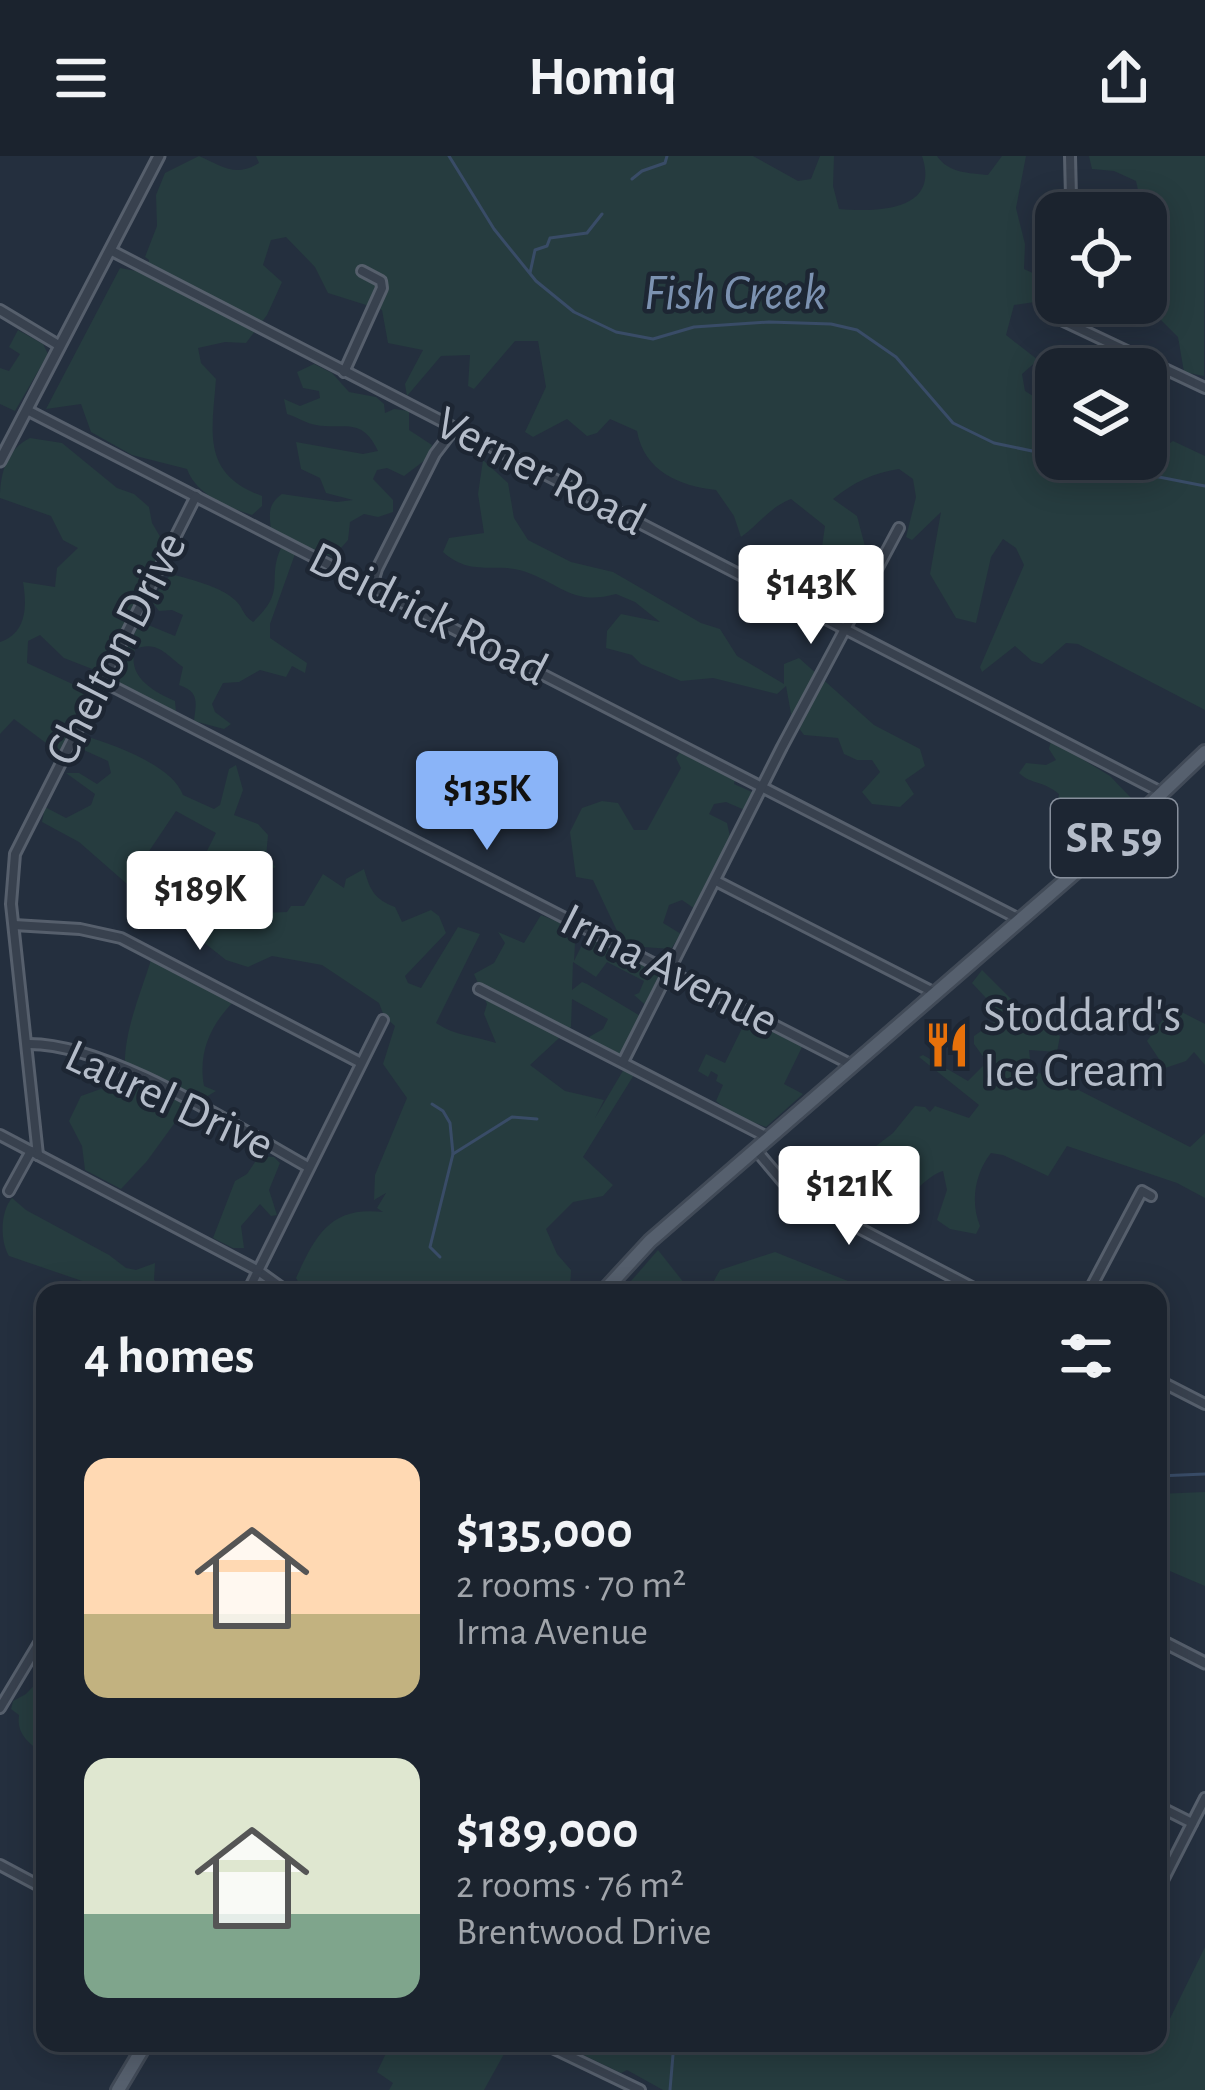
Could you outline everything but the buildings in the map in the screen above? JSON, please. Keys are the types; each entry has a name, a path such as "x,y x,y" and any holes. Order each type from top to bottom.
{"main road":[{"name":"SR 59","path":"610,1284 638,1252 1020,920 1205,752"},
{"path":"118,2090 141,2052"}],"street":[{"path":"0,461 159,156"},
{"path":"1070,156 1071,192"},
{"name":"Verner Road","path":"110,250 1163,793"},
{"path":"344,372 382,288 381,281 362,271"},
{"path":"0,310 60,346"},
{"path":"1070,324 1205,388"},
{"name":"Deidrick Road","path":"27,410 1020,920"},
{"path":"372,586 376,569 435,454 454,429"},
{"name":"Chelton Drive","path":"34,1153 11,880 16,849 196,496"},
{"path":"623,1062 899,528"},
{"name":"Irma Avenue","path":"102,681 852,1065"},
{"path":"717,881 935,993"},
{"path":"14,925 80,928 121,938 361,1063"},
{"path":"479,989 768,1138"},
{"path":"251,1284 383,1020"},
{"name":"Laurel Drive","path":"28,1044 66,1046 105,1060 308,1167"},
{"path":"0,1135 276,1284"},
{"path":"755,1149 783,1182 809,1202 966,1284"},
{"path":"9,1191 34,1153"},
{"path":"1093,1284 1142,1191 1151,1196"},
{"path":"1167,1385 1205,1404"},
{"path":"1167,1644 1205,1663"},
{"path":"0,1708 36,1648"},
{"path":"1167,1872 1205,1798"},
{"path":"1167,1810 1192,1823"},
{"path":"0,1864 36,1883"},
{"path":"561,2052 640,2090"}],"green space":[{"path":"199,156 236,170 259,163 256,156 753,156 798,181 811,179 820,156 834,156 833,186 839,209 854,210 902,205 914,198 925,174 922,156 937,156 960,171 988,175 1002,156 1026,156 1016,208 1025,244 1024,269 1035,274 1035,302 1014,305 1006,335 1035,358 1022,374 1025,391 1035,397 1035,480 1167,480 1167,445 1173,441 1205,456 1205,710 1078,644 1066,643 1042,664 1015,646 982,672 980,667 1024,565 1016,548 1003,539 991,557 976,623 956,618 930,574 941,512 912,540 906,537 916,497 913,479 899,469 864,479 833,499 857,516 866,550 852,553 824,604 801,592 822,547 825,526 791,499 741,537 734,516 716,490 665,474 647,457 637,431 610,419 587,436 567,419 533,437 525,432 546,387 538,341 515,341 474,389 468,386 470,355 441,356 407,396 405,384 423,350 388,343 382,310 328,293 315,267 286,237 271,240 263,265 282,282 267,315 246,343 198,348 201,363 216,379 213,434 220,463 242,487 262,496 262,506 252,515 222,504 187,469 132,455 91,432 81,404 46,409 120,268 147,273 145,257 157,226 156,195 165,173"},
{"path":"1089,156 1205,156 1204,376 1184,372 1178,337 1165,324 1167,192 1137,192 1136,181 1114,171 1092,169"},
{"path":"18,330 43,344 48,354 15,411 0,404 0,368 9,371 20,354 9,347"},
{"path":"314,364 332,373 349,392 376,397 385,413 409,411 409,430 432,445 429,457 404,476 387,468 377,470 373,479 393,500 393,512 378,517 364,514 350,522 348,540 333,557 271,532 271,507 282,494 353,500 326,493 320,478 301,469 296,442 363,454 378,451 359,429 313,424 287,414 284,399 300,406 320,398 319,391 303,388 297,372"},
{"path":"30,438 62,443 117,488 134,494 149,507 152,523 168,550 105,674 64,658 40,635 28,641 27,663 94,694 62,755 14,719 0,734 0,642 20,625 25,609 23,582 55,587 57,568 78,548 63,540 51,516 0,498 6,463"},
{"path":"483,460 508,483 514,518 528,540 571,562 613,572 701,623 720,629 737,656 784,684 784,664 799,658 874,725 920,749 925,766 905,780 914,794 900,807 872,804 862,792 880,772 872,760 844,754 838,738 804,735 792,719 786,686 777,694 713,678 681,681 641,664 632,655 606,648 607,631 621,614 660,622 635,602 616,594 579,596 526,572 464,565 443,552 449,538 484,533 478,494"},
{"path":"281,548 295,554 270,624 270,638 307,663 305,673 292,666 286,677 260,670 239,682 223,683 212,704 231,724 224,729 194,721 194,695 179,685 183,667 156,648 135,649 135,667 150,687 175,701 176,712 117,682 114,669 141,622 175,636 183,615 159,611 153,603 171,574 229,595 253,622 270,602"},
{"path":"85,736 126,751 167,774 183,795 214,809 220,805 229,769 236,765 243,790 234,815 258,824 268,835 266,857 276,867 256,876 236,906 261,913 287,912 291,906 304,906 323,874 344,888 346,879 364,869 374,893 395,907 402,922 431,910 439,916 446,933 405,976 408,983 421,988 458,927 480,934 436,1023 450,1031 496,1043 474,974 494,963 505,943 498,932 524,943 541,915 568,926 575,943 574,961 588,933 670,971 650,1009 634,995 644,981 607,962 596,977 573,962 572,990 582,982 642,1017 622,1057 593,1044 589,1037 603,1029 608,1019 572,999 571,1027 530,1065 565,1091 604,1100 595,1118 627,1064 637,1070 583,1157 613,1185 603,1196 573,1202 546,1229 557,1254 571,1270 570,1284 300,1284 296,1278 328,1226 350,1214 383,1212 377,1208 386,1193 374,1200 375,1175 407,1098 383,1064 395,1026 379,1003 322,965 272,956 248,967 226,960 173,918 216,833 176,811 127,884 79,842 42,822 45,807 66,818 91,805 95,794 66,773 79,773 97,784 111,773 108,761 75,746"},
{"path":"1051,740 1110,776 1133,800 1092,839 1057,809 1059,794 1019,773 1026,763 1046,765 1056,760 1049,749"},
{"path":"681,751 736,777 734,784 752,792 754,798 747,811 726,802 714,804 709,814 727,823 731,841 698,911 682,900 669,905 663,923 681,934 671,949 629,946 593,880 576,877 570,832 582,808 602,801 618,803 634,830 647,830 681,768 676,758"},
{"path":"151,960 233,1002 212,1030 204,1051 204,1086 216,1091 184,1110 121,1189 85,1170 82,1146 69,1121 81,1096 126,1080 128,1034"},
{"path":"982,970 1029,1017 1060,1036 1057,1052 1029,1050 1031,1070 1190,1147 1205,1133 1205,1198 1177,1183 1067,1146 1048,1176 991,1153 976,1188 980,1226 976,1234 950,1229 937,1220 947,1190 943,1171 905,1196 891,1199 874,1192 855,1206 850,1202 855,1162 893,1133 915,1106 930,1112 935,1106 969,1118 979,1105 919,1057 968,1081 987,1062 974,1036 1000,1013 972,983"},
{"path":"1172,1007 1205,1024 1205,1065 1194,1052 1186,1061 1165,1068 1147,1041"},
{"path":"748,1016 803,1045 784,1084 803,1094 766,1127 735,1116 716,1101 723,1085 716,1081 718,1075 711,1071 708,1077 698,1071 706,1054 725,1063"},
{"path":"259,1156 274,1157 280,1163 269,1190 277,1215 271,1216 260,1204 241,1226 244,1248 233,1248 213,1238 235,1181 247,1174"},
{"path":"12,1198 126,1268 136,1270 155,1263 154,1280 159,1284 91,1284 9,1256 4,1243 5,1211"},
{"path":"658,1250 685,1284 628,1284"},
{"path":"775,1252 855,1284 712,1284 720,1270"},
{"path":"1205,1492 1205,1586 1167,1570 1167,1494"},
{"path":"36,1683 36,1749 22,1734 19,1715 11,1709 13,1701"},
{"path":"1205,1947 1205,2090 663,2090 627,2070 621,2073 577,2052 1167,2052 1167,2025"},
{"path":"387,2052 505,2052 484,2090 389,2090 393,2083 377,2072"}],"waterway":[{"name":"Fish Creek","path":"449,156 494,229 536,281 574,312 616,332 653,339 694,327 769,322 831,324 857,330 896,357 953,423 994,443 1035,452"},
{"path":"632,179 665,163 667,156"},
{"path":"530,273 535,250 547,246 550,238 587,233 602,214"},
{"name":"Fish Creek","path":"1167,479 1205,486"},
{"path":"432,1104 450,1123 453,1154 430,1247 440,1257"},
{"path":"453,1154 512,1117 537,1119"},
{"name":"Fish Creek","path":"1167,1476 1205,1474"},
{"name":"Fish Creek","path":"670,2090 673,2052"}],"place":[{"name":"Stoddard's Ice Cream","path":"947,1045"}]}
